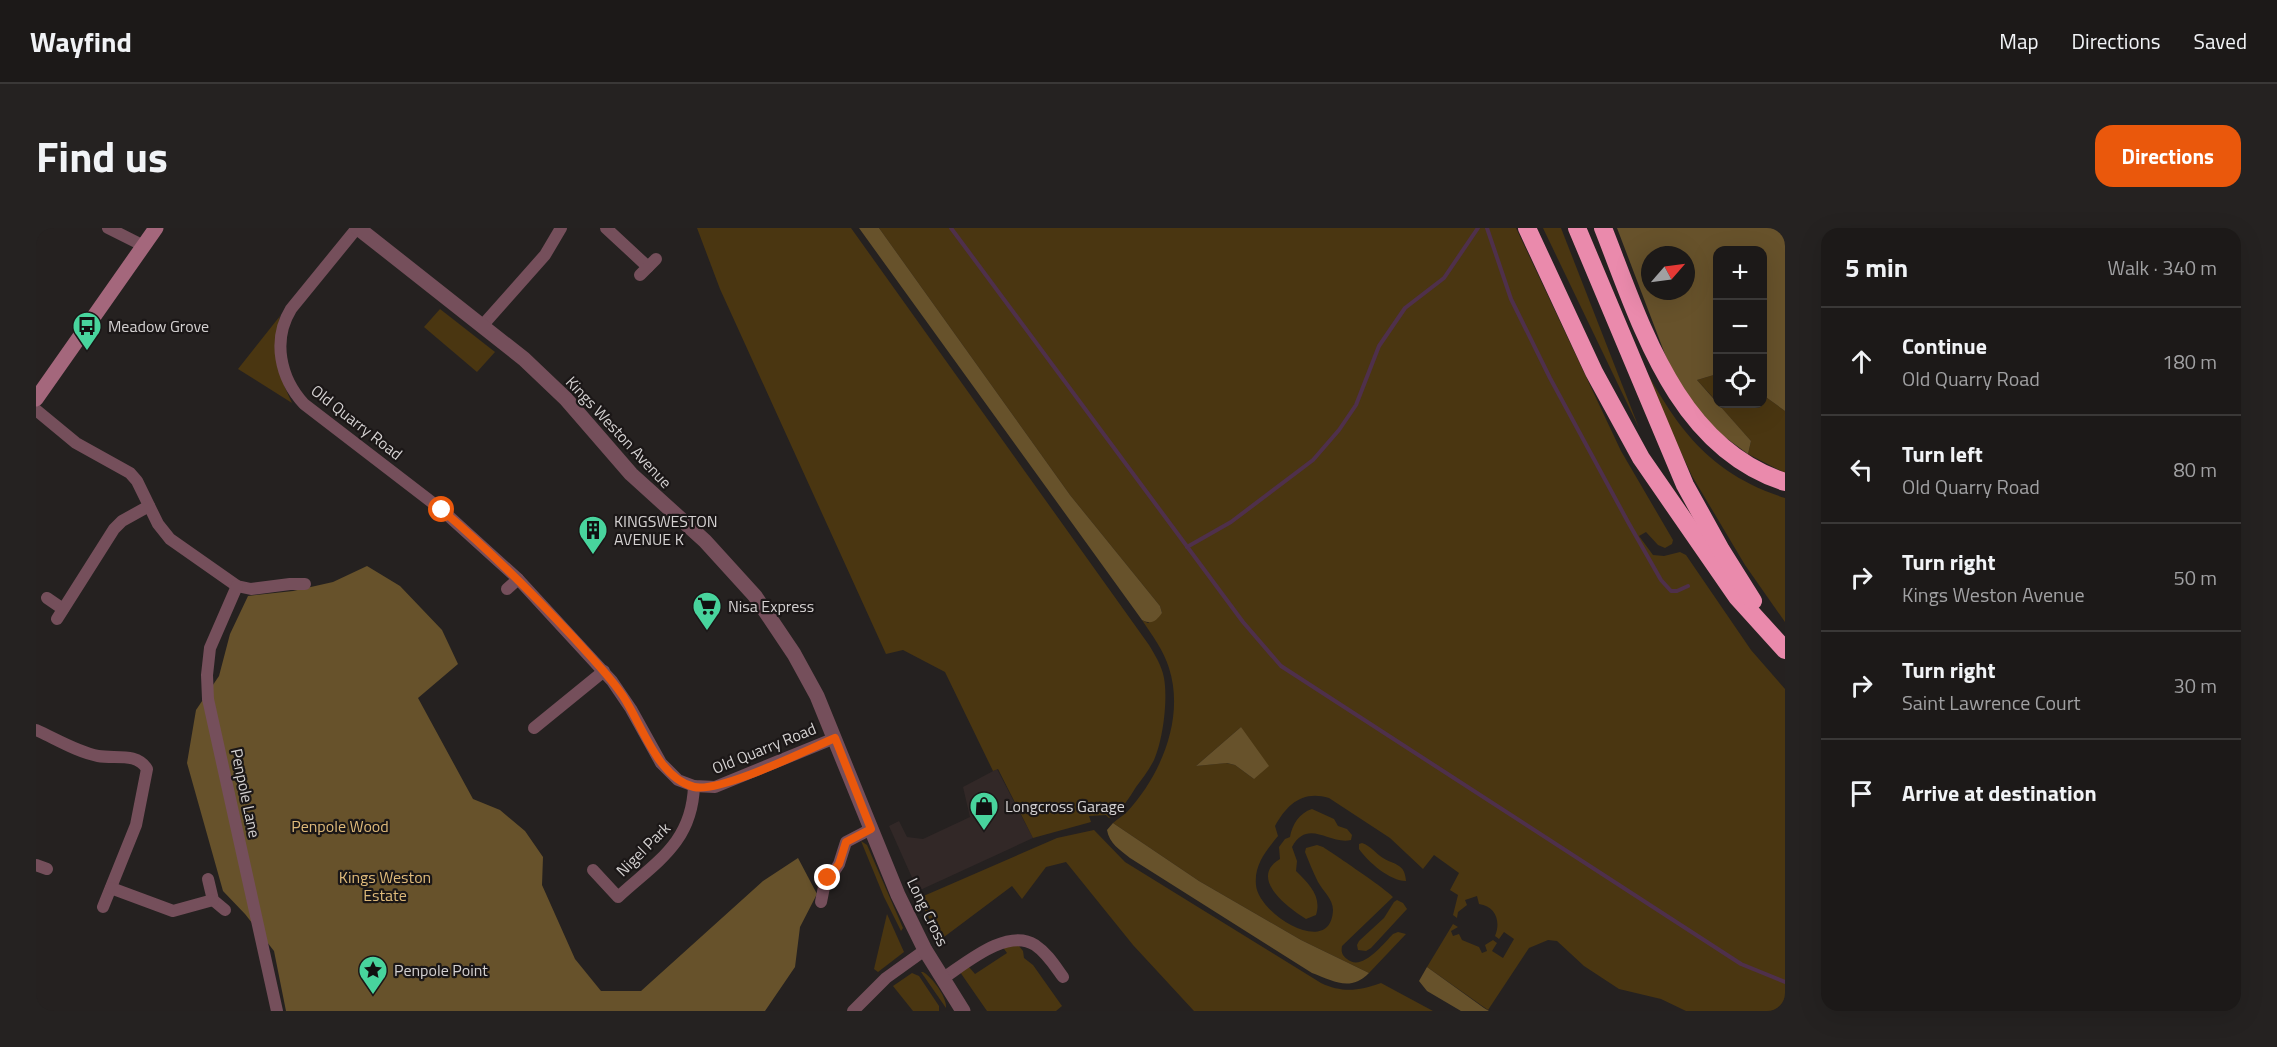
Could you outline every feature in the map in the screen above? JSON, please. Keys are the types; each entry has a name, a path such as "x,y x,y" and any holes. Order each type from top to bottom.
{"highway":[{"path":"1527,228 1594,372 1641,458 1737,597 1783,648"},
{"path":"1577,228 1685,485 1721,550 1783,648"},
{"path":"1603,228 1659,362 1680,399 1720,447 1755,470 1785,482"}],"main road":[{"path":"36,399 156,228"}],"street":[{"path":"108,228 144,246"},
{"name":"Kings Weston Avenue","path":"357,228 524,359 566,399 631,474 705,541 738,575 769,613 817,696 871,829"},
{"name":"Old Quarry Road","path":"357,228 288,315 280,344 282,362 288,382 304,404 434,503 518,579 604,671 631,709 666,769 678,780 694,786 709,788 722,785 835,738"},
{"path":"482,326 545,255 561,228"},
{"path":"606,228 648,267"},
{"path":"36,410 76,443 130,473 137,482 158,524 170,539 237,586 251,589 305,584"},
{"path":"46,598 60,614 114,529 122,521 148,506"},
{"path":"507,589 518,579"},
{"name":"Penpole Lane","path":"237,586 210,648 207,675 208,699 277,1011"},
{"path":"534,728 604,671"},
{"path":"36,730 98,756 138,760 144,763 147,769 136,825 103,907"},
{"name":"Nigel Park","path":"593,870 618,897 662,858 680,838 690,816 694,786"},
{"path":"821,902 824,887 839,864 846,842 871,829"},
{"name":"Long Cross","path":"871,829 898,895 925,950 959,1010"},
{"path":"208,879 213,900 225,910"},
{"path":"111,888 173,911 213,900"},
{"path":"942,979 996,944 1010,940 1021,940 1033,944 1045,953 1063,977"},
{"path":"853,1011 886,978 925,950"}],"shaded area":[{"path":"697,228 851,228 1149,645 1162,669 1164,678 1165,708 1160,742 1150,767 1124,804 1109,818 1106,815 1089,816 1091,822 1033,838 998,769 993,771 945,672 903,650 886,654 720,289"},
{"path":"879,228 1516,228 1621,451 1673,540 1672,544 1665,548 1658,545 1646,532 1639,536 1653,555 1664,556 1680,552 1686,555 1751,650 1785,689 1785,1011 1686,1011 1661,999 1619,989 1584,966 1557,941 1548,940 1529,948 1488,1010 1427,967 1453,924 1458,927 1451,931 1453,936 1459,934 1462,940 1479,947 1482,953 1487,951 1485,945 1493,940 1497,943 1492,951 1503,958 1514,939 1504,932 1499,939 1495,936 1497,920 1493,911 1479,904 1477,896 1465,900 1467,905 1458,912 1457,918 1453,915 1458,895 1450,890 1459,873 1434,855 1423,869 1390,838 1329,798 1311,796 1304,798 1285,811 1275,826 1278,836 1259,865 1256,885 1260,896 1281,919 1308,931 1320,931 1329,924 1333,906 1318,882 1305,852 1306,848 1317,845 1323,847 1382,888 1393,897 1342,946 1345,958 1359,962 1372,955 1393,934 1398,932 1406,934 1369,973 1301,940 1199,881 1113,823 1127,812 1139,797 1150,781 1167,745 1172,726 1173,687 1164,655 1142,620 1148,623 1162,613 1160,606 1070,495","holes":["1241,727 1254,779 1235,765 1226,763 1196,766"]},
{"path":"1543,228 1561,228 1639,428"},
{"path":"440,309 495,352 477,372 424,327"},
{"path":"280,316 276,341 277,361 292,403 238,369"},
{"path":"1629,340 1673,416 1690,437 1730,472 1755,486 1785,498 1785,622 1745,565 1692,476"},
{"path":"1713,375 1713,398 1697,380"},
{"path":"1767,398 1785,411 1785,473 1748,454 1751,441 1722,408 1767,408"},
{"name":"Longcross Garage","path":"997,769 1033,838 918,891 889,826 899,821 907,837 923,839 970,817 963,787"},
{"path":"1312,809 1334,819 1338,826 1347,829 1352,835 1351,840 1343,841 1319,834 1305,834 1292,847 1297,861 1296,871 1316,896 1316,915 1306,919 1290,908 1274,892 1268,875 1271,867 1280,859 1279,847 1285,839 1290,837 1297,820 1303,813"},
{"path":"1094,830 1125,862 1321,983 1343,990 1351,990 1381,983 1433,1011 1194,1011 1133,945 1066,862 1046,867 1022,899 1012,886 940,940 919,898 1057,838"},
{"path":"861,841 867,845 903,928 901,931 884,897"},
{"path":"1362,843 1383,858 1398,865 1404,871 1406,881 1393,878 1374,865 1359,849 1359,844"},
{"path":"1397,900 1407,909 1371,948 1366,951 1358,950 1359,941 1384,918"},
{"path":"887,914 904,952 878,972 874,969"},
{"path":"1002,946 1019,946 1024,958 1033,965 1062,1006 1056,1011 987,1011 960,972 969,967 975,974 1007,953"},
{"path":"921,972 938,988 944,998 946,1008"},
{"path":"912,973 919,976 939,1006 939,1011 913,1011 893,986"}],"green space":[{"path":"859,228 879,228 1070,495 1160,606 1162,613 1156,620 1148,622 1142,620"},
{"path":"1617,228 1785,228 1785,411 1767,398 1767,246 1713,246 1713,375 1697,380 1713,398 1713,408 1722,408 1751,441 1748,454 1722,435 1693,405 1671,370 1644,300 1695,300 1695,246 1641,246 1641,291"},
{"name":"Penpole Wood","path":"367,566 400,586 442,630 458,664 418,698 473,799 500,810 525,831 543,857 542,885 575,959 601,991 641,991 763,881 798,858 817,894 800,927 795,967 765,1011 286,1011 274,951 245,914 223,891 187,763 196,710 219,676 230,634 248,596 293,591 333,582"},
{"path":"1241,727 1269,766 1254,779 1235,765 1227,763 1196,766"},
{"path":"1113,823 1199,881 1301,940 1369,973 1355,982 1342,983 1312,973 1130,858 1110,839 1107,830"},
{"path":"1427,967 1489,1011 1461,1011 1427,991 1419,981"}],"waterway":[{"path":"951,228 1243,622 1281,666 1741,964 1785,982"},
{"path":"1187,547 1231,522 1313,460 1339,430 1356,405 1379,346 1405,308 1444,278 1478,228"},
{"path":"1487,228 1511,299 1550,378 1628,522 1661,580 1671,591 1688,586"}],"place":[{"name":"Meadow Grove","path":"87,352"},
{"name":"KINGSWESTON AVENUE K","path":"593,556"},
{"name":"Nisa Express","path":"707,632"},
{"name":"Longcross Garage","path":"984,832"},
{"name":"Penpole Point","path":"373,996"}],"route":[{"path":"442,510 494,555 604,671 622,694 661,763 674,777 694,786 709,788 722,785 835,738 871,829 846,842 839,864 828,878"}],"park label":[{"name":"Kings Weston Estate","path":"385,886"}]}
